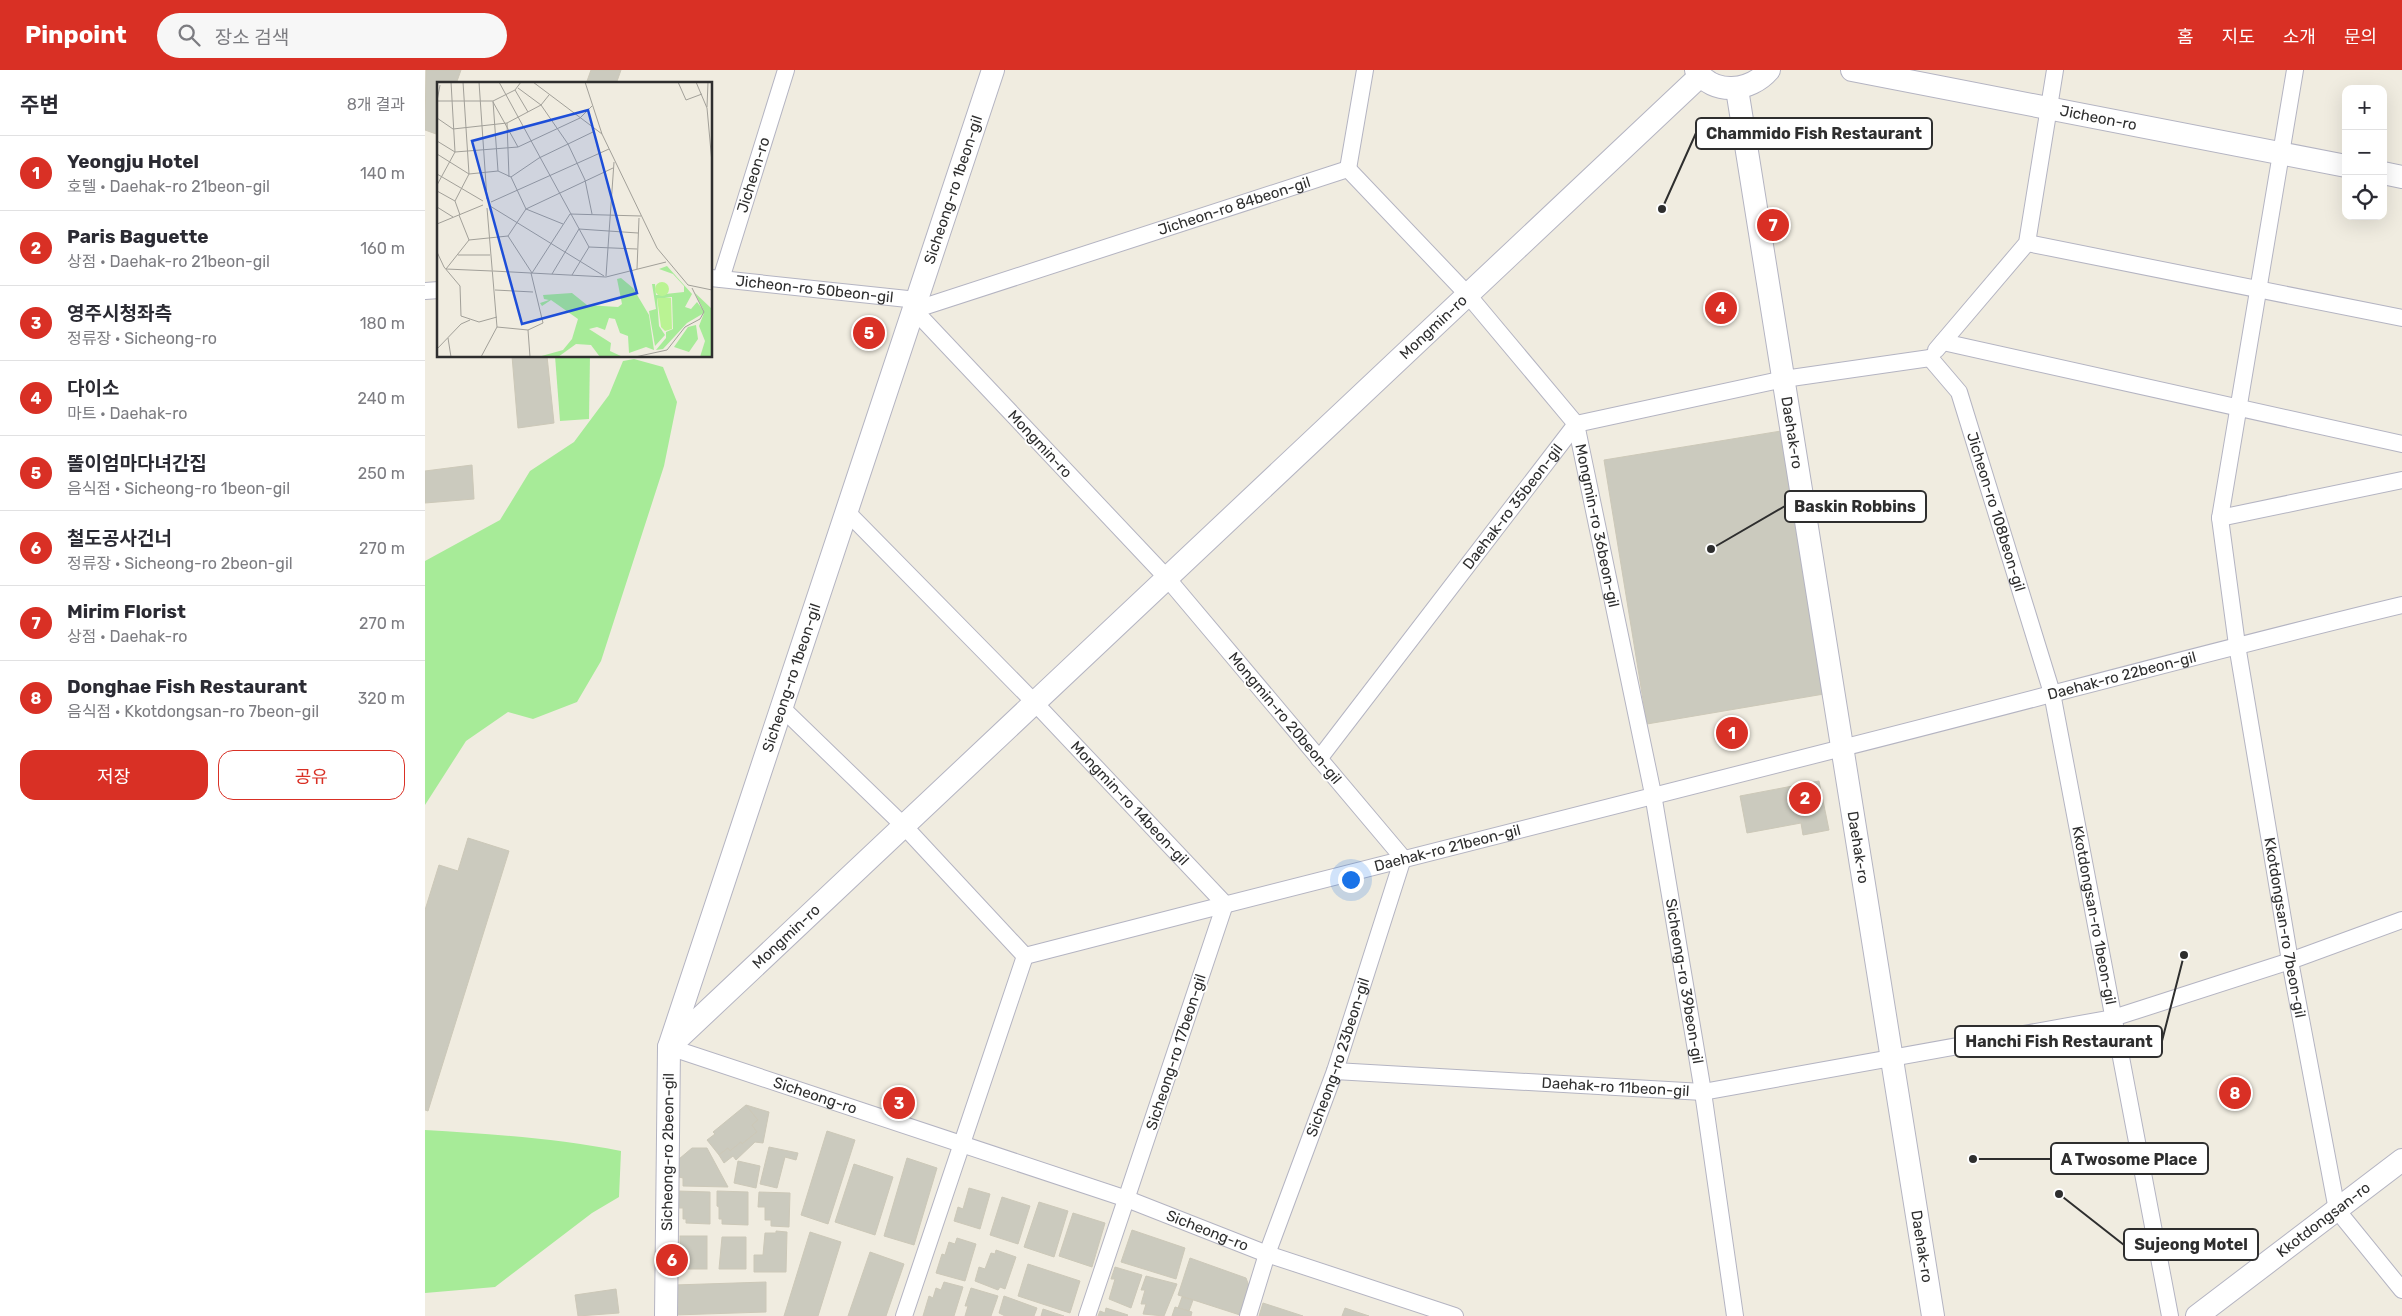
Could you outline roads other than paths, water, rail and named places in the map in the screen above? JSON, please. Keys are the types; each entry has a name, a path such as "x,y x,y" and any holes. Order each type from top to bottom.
{"main road":[{"name":"Sicheong-ro 1beon-gil","path":"669,1048 993,70"},
{"path":"1698,73 1709,83 1737,88 1758,80 1769,70"},
{"name":"Jicheon-ro","path":"1852,70 2342,165"},
{"name":"Mongmin-ro","path":"669,1048 1467,295 1698,73"},
{"name":"Daehak-ro","path":"1737,88 1933,1316"},
{"path":"2387,175 2402,177"},
{"name":"Sicheong-ro 2beon-gil","path":"666,1316 669,1048"},
{"name":"Kkotdongsan-ro","path":"2197,1316 2402,1160"}],"street":[{"name":"Jicheon-ro","path":"716,279 786,70"},
{"path":"1365,70 1348,170 1467,295"},
{"path":"1930,358 2027,243 2047,108 2055,70"},
{"name":"Kkotdongsan-ro 7beon-gil","path":"2295,70 2220,518 2237,645 2290,961 2337,1210"},
{"name":"Jicheon-ro 84beon-gil","path":"915,305 1121,243 1348,170"},
{"path":"2027,243 2402,318"},
{"name":"Jicheon-ro 50beon-gil","path":"716,279 915,305"},
{"name":"Mongmin-ro 36beon-gil","path":"1467,295 1576,424 1653,794"},
{"name":"Mongmin-ro","path":"915,305 1167,578"},
{"path":"1943,342 2402,444"},
{"name":"Daehak-ro","path":"1784,379 1930,358"},
{"name":"Jicheon-ro 108beon-gil","path":"1930,358 1959,392 2052,693"},
{"path":"1576,424 1784,379"},
{"name":"Daehak-ro 35beon-gil","path":"1319,759 1576,424"},
{"path":"2220,518 2402,480"},
{"path":"847,512 1035,703"},
{"name":"Mongmin-ro 20beon-gil","path":"1167,578 1403,858"},
{"name":"Daehak-ro 22beon-gil","path":"1843,748 2237,645 2402,605"},
{"name":"Kkotdongsan-ro 1beon-gil","path":"2052,693 2169,1316"},
{"name":"Mongmin-ro 14beon-gil","path":"1035,703 1225,904"},
{"path":"782,708 904,826 1025,956 904,1316"},
{"name":"Daehak-ro 21beon-gil","path":"1025,956 1653,794 1843,748"},
{"name":"Sicheong-ro 39beon-gil","path":"1653,794 1703,1092 1735,1316"},
{"name":"Sicheong-ro 23beon-gil","path":"1247,1316 1267,1254 1335,1071 1403,858"},
{"name":"Sicheong-ro 17beon-gil","path":"1087,1316 1225,904"},
{"name":"Daehak-ro 11beon-gil","path":"1335,1071 1703,1092 2113,1018 2290,961 2402,920"},
{"name":"Sicheong-ro","path":"669,1048 1127,1200 1267,1254 1455,1316"},
{"path":"2337,1210 2402,1290"}],"place":[{"name":"Chammido Fish Restaurant","path":"1662,209"},
{"name":"Mirim Florist","path":"1773,225"},
{"name":"다이소","path":"1721,308"},
{"name":"똘이엄마다녀간집","path":"869,333"},
{"name":"Baskin Robbins","path":"1711,549"},
{"name":"Yeongju Hotel","path":"1732,733"},
{"name":"Paris Baguette","path":"1805,798"},
{"name":"Hanchi Fish Restaurant","path":"2184,955"},
{"name":"Donghae Fish Restaurant","path":"2235,1093"},
{"name":"영주시청좌측","path":"899,1103"},
{"name":"A Twosome Place","path":"1973,1159"},
{"name":"Sujeong Motel","path":"2059,1194"},
{"name":"철도공사건너","path":"672,1260"}]}
